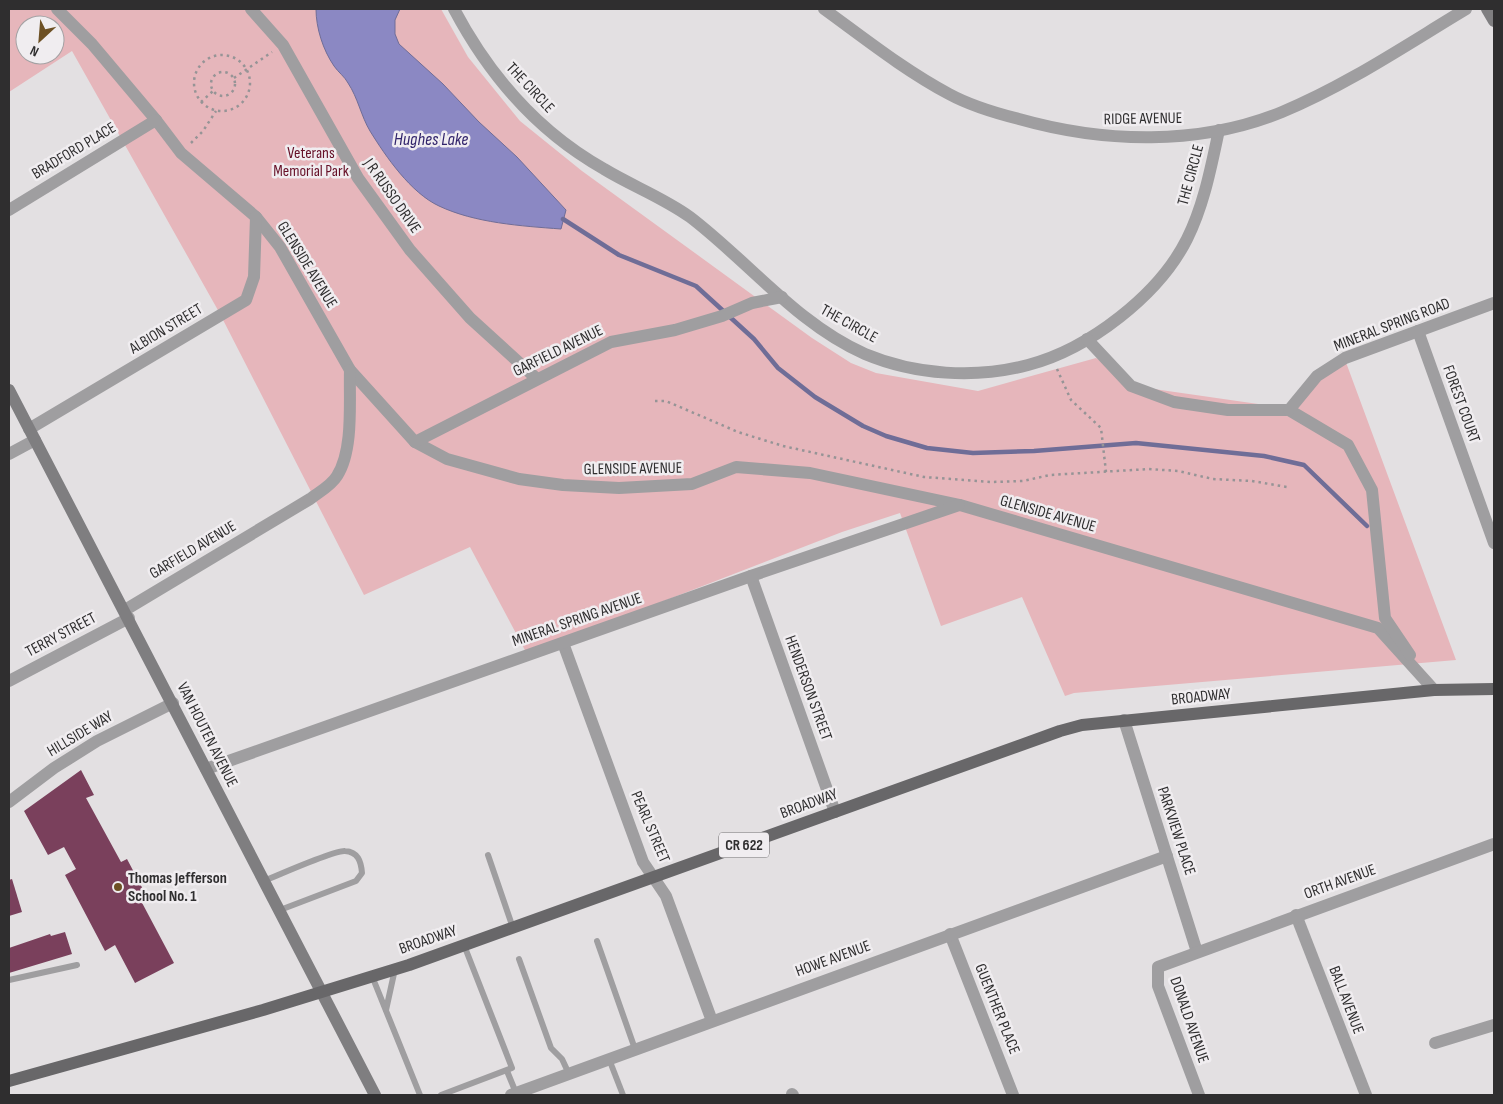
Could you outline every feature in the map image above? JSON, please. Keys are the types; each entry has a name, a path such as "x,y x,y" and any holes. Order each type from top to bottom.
{"main road":[{"path":"1487,9 1494,20"},
{"name":"VAN HOUTEN AVENUE","path":"9,390 127,614 375,1095"},
{"name":"BROADWAY","path":"9,1081 175,1036 395,969 654,878 1060,731 1082,725 1434,690 1494,690"}],"street":[{"name":"GLENSIDE AVENUE","path":"57,9 92,44 156,120 181,153 256,217 280,247 350,370 415,442 447,459 485,471 563,485 619,488 692,484 736,467 810,473 960,505 1378,628 1434,690"},
{"name":"J R RUSSO DRIVE","path":"251,9 283,45 358,178 410,250 470,318 537,379"},
{"name":"THE CIRCLE","path":"454,9 490,69 505,88 554,136 602,168 689,216 823,331 874,357 919,369 980,373 1031,365 1087,340 1132,307 1172,264 1197,217 1205,192 1219,130"},
{"name":"RIDGE AVENUE","path":"824,9 919,77 968,103 1055,129 1112,137 1169,137 1219,130 1281,112 1342,83 1466,9"},
{"name":"BRADFORD PLACE","path":"9,210 156,120"},
{"name":"ALBION STREET","path":"9,454 32,435 246,300 254,276 256,217"},
{"name":"GARFIELD AVENUE","path":"415,442 611,342 676,330 722,316 752,303 782,296"},
{"name":"MINERAL SPRING ROAD","path":"1289,410 1317,376 1345,358 1494,303"},
{"name":"FOREST COURT","path":"1418,331 1494,543"},
{"path":"1087,340 1131,386 1174,402 1228,410 1289,410 1348,445 1372,490 1385,618 1434,690"},
{"name":"GARFIELD AVENUE","path":"127,614 310,499 336,477 343,464 347,444 350,370"},
{"name":"MINERAL SPRING AVENUE","path":"206,769 750,576 960,505"},
{"name":"HENDERSON STREET","path":"750,576 835,812"},
{"name":"TERRY STREET","path":"9,680 127,614"},
{"name":"PEARL STREET","path":"562,643 643,862 666,896 712,1021"},
{"name":"HILLSIDE WAY","path":"9,802 54,768 97,741 173,703"},
{"name":"PARKVIEW PLACE","path":"1124,720 1198,952"},
{"name":"ORTH AVENUE","path":"1198,952 1494,844"},
{"name":"HOWE AVENUE","path":"513,1094 1167,856"},
{"name":"BALL AVENUE","path":"1296,916 1366,1095"},
{"name":"GUENTHER PLACE","path":"950,934 1014,1095"},
{"name":"DONALD AVENUE","path":"1198,952 1162,964 1158,967 1156,980 1199,1095"},
{"path":"1435,1043 1494,1025"}],"lane":[{"path":"264,881 343,850 351,852 359,859 362,873 356,881 280,910"},
{"path":"488,855 513,928"},
{"path":"597,941 635,1049"},
{"path":"464,945 509,1069 513,1094"},
{"path":"518,959 552,1048 562,1059 569,1074"},
{"path":"9,980 77,965"},
{"path":"386,1011 395,969"},
{"path":"372,976 420,1095"},
{"path":"608,1059 623,1095"},
{"path":"441,1095 509,1069"}],"path":[{"path":"234,78 283,45"},
{"path":"222,55 232,57 240,61 246,70 250,86 242,103 234,108 216,111 201,102 194,85 194,76 205,60 222,55"},
{"path":"224,72 234,78 235,86 231,93 220,96 213,91 212,80 217,73 224,72"},
{"path":"201,102 213,91"},
{"path":"181,153 204,131 216,111"},
{"path":"1051,356 1071,400 1101,428 1106,472"},
{"path":"654,400 666,401 738,432 783,446 924,478 999,482 1023,481 1050,475 1150,469 1178,471 1213,479 1252,481 1287,487"}],"green space":[{"name":"Veterans Memorial Park","path":"9,9 441,9 468,57 520,121 582,171 812,338 851,363 876,373 978,391 1096,358 1140,387 1292,409 1344,357 1456,660 1074,693 1065,696 1022,597 941,626 900,513 842,532 527,654 470,547 364,595 219,312 72,51 65,56 65,15 15,15 15,65 50,65 9,92"}],"water":[{"name":"Hughes Lake","path":"316,9 400,9 395,20 395,34 399,44 443,84 479,122 517,157 566,210 561,229 530,227 483,220 439,206 419,192 391,163 376,141 347,81 330,60 323,46"}],"building":[{"path":"81,770 94,795 86,798 121,862 127,859 146,895 140,899 174,963 135,983 115,945 105,951 65,875 76,869 64,847 48,855 24,811"},
{"path":"12,879 22,912 9,916 9,880"},
{"path":"65,932 72,954 9,973 9,948 50,934 51,936"}],"waterway":[{"path":"563,219 619,255 696,286 754,339 778,368 815,397 863,426 886,436 927,448 973,453 1034,451 1136,443 1264,456 1304,465 1367,526"}],"place":[{"name":"Thomas Jefferson School No. 1","path":"118,887"}]}
